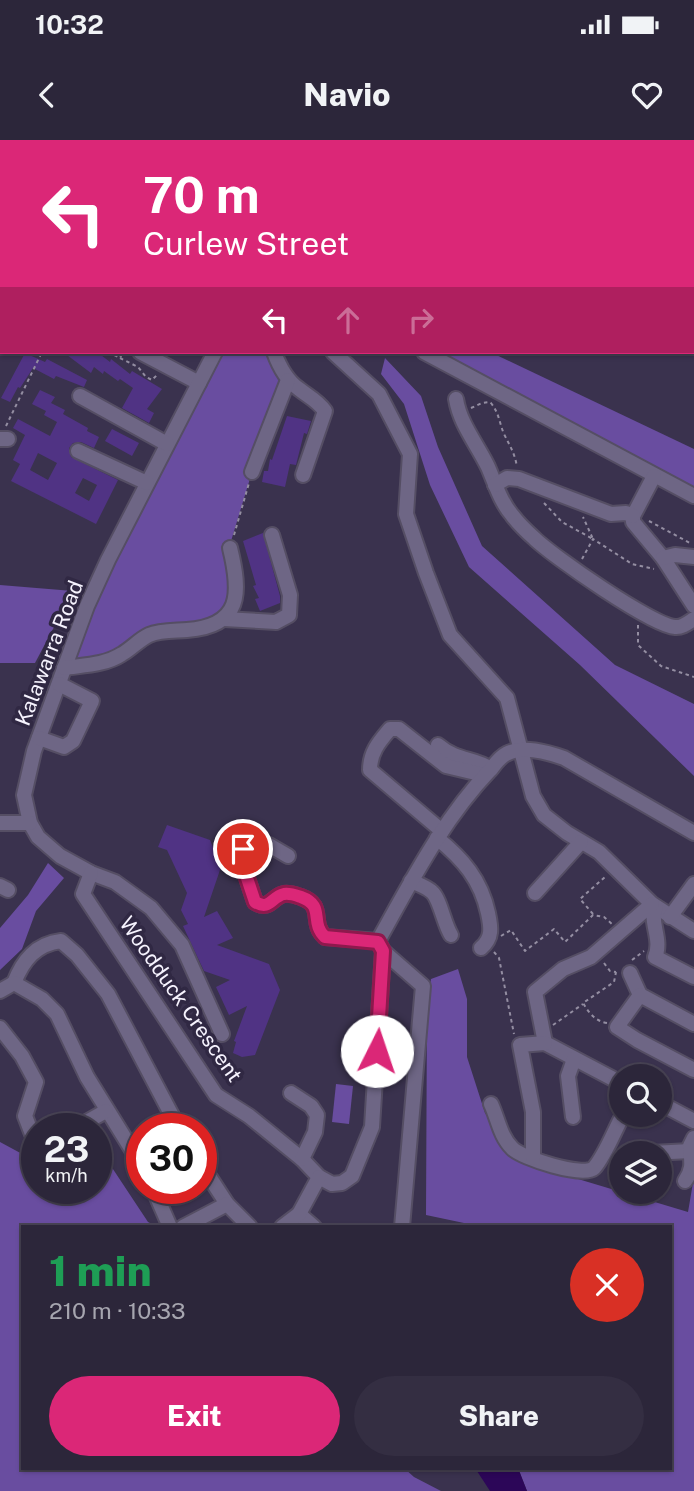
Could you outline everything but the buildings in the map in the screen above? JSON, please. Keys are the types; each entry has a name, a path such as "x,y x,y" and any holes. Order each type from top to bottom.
{"street":[{"path":"144,354 199,383"},
{"name":"Kalawarra Road","path":"30,823 24,795 39,738 87,606 214,354"},
{"path":"275,354 288,380 317,400 325,411 303,475"},
{"path":"335,354 379,394 410,454 406,514 431,586 450,635 508,698 533,796 544,815 598,852 654,905 694,931"},
{"path":"428,354 694,496"},
{"path":"252,472 288,380"},
{"path":"80,396 167,443"},
{"path":"456,399 458,413 510,513 535,540 644,613 674,627 694,619"},
{"path":"78,451 147,483"},
{"path":"654,476 633,522 694,606"},
{"path":"495,485 507,478 519,479 611,514 626,513 634,516"},
{"path":"64,668 103,663 119,656 148,635 190,630 224,619 276,622 289,615 290,595 272,535"},
{"path":"224,619 232,611 236,599 230,548"},
{"path":"662,565 675,555 694,557"},
{"path":"39,738 64,747 73,741 92,701 59,684"},
{"path":"484,946 491,928 483,892 478,883 440,834 370,770 372,751 390,729 399,729 446,766 488,772"},
{"path":"438,745 463,760 482,763 488,772"},
{"path":"285,1225 299,1214 318,1177 332,1184 342,1183 352,1176 372,1127 381,946 411,881 440,834 504,754 520,750 545,752 564,758 694,833"},
{"path":"0,823 30,823 38,837 60,856 91,873 115,882 151,908 182,945 222,1034"},
{"path":"535,893 581,842"},
{"path":"288,856 265,844 252,843 243,849 241,860 255,902 262,906 268,905 284,894 310,900 314,904 318,928 325,937 381,946 423,986 402,1225"},
{"name":"Woodduck Crescent","path":"91,873 83,894 216,1095 249,1116 302,1159 318,1177"},
{"path":"411,881 432,891 437,897 445,926 451,935"},
{"path":"670,917 694,884"},
{"path":"609,1077 574,1059 544,1038 535,992 563,969 591,957 654,905"},
{"path":"654,905 659,948 655,957 694,977"},
{"path":"0,991 14,983 21,965 33,953 47,943 61,941 77,955 108,994 171,1113"},
{"path":"628,969 640,995 694,1024"},
{"path":"14,983 42,999 57,1014 87,1077 126,1142"},
{"path":"640,995 618,1026 637,1040 694,1069"},
{"path":"0,1028 22,1056 36,1082 26,1113"},
{"path":"533,1158 533,1112 520,1045 544,1038"},
{"path":"573,1117 568,1076 574,1059"},
{"path":"291,1093 311,1106 317,1115 315,1132 302,1159"},
{"path":"491,1104 500,1131 517,1153 576,1170 591,1170 616,1127"},
{"path":"672,1109 694,1121"},
{"path":"102,1113 106,1111"},
{"path":"672,1152 680,1153 692,1145 693,1171 685,1181"},
{"path":"217,1189 227,1204 248,1225"},
{"path":"160,1204 169,1225"},
{"path":"187,1225 227,1204"},
{"path":"299,1214 312,1225"}],"path":[{"path":"4,435 41,354"},
{"path":"112,354 138,368 152,380 162,363"},
{"path":"120,358 122,354"},
{"path":"230,548 252,472"},
{"path":"634,516 694,544"},
{"path":"577,570 593,539 632,564 662,565"},
{"path":"644,613 637,628 638,645 661,666 694,677"},
{"path":"615,868 580,899 593,915 604,917 619,933"},
{"path":"520,1045 513,1034 499,958 484,946 511,930 525,951 554,929 565,942 593,915"},
{"path":"628,969 645,950 659,948"},
{"path":"544,1038 583,1003 614,982 616,972 610,971 597,952"},
{"path":"583,1003 600,1022 618,1026"}],"shaded area":[{"path":"214,354 275,354 288,380 252,472 228,551 232,611 64,668"},
{"path":"430,354 494,354 694,449 694,498"},
{"path":"385,358 421,396 438,447 482,546 615,665 694,704 694,776 580,665 469,567 430,485 404,404 381,374"},
{"path":"0,585 73,591 35,663 0,663"},
{"path":"48,863 64,878 36,911 22,949 0,970 0,928 28,895"},
{"path":"458,969 467,999 467,1057 485,1113 518,1161 609,1188 609,1204 661,1204 688,1212 694,1177 694,1491 527,1491 519,1470 672,1470 672,1225 464,1225 426,1215 427,1005 431,979"},
{"path":"336,1084 353,1086 349,1124 332,1122"},
{"path":"0,1142 21,1153 21,1204 112,1204 112,1168 126,1189 126,1204 136,1204 148,1222 154,1225 21,1225 21,1470 406,1470 441,1491 0,1491"},
{"path":"476,1470 519,1470 527,1491 490,1491"}],"route":[{"path":"243,849 241,860 255,902 262,906 268,905 284,894 292,894 314,904 318,928 325,937 378,942 383,951 377,1051"}]}
